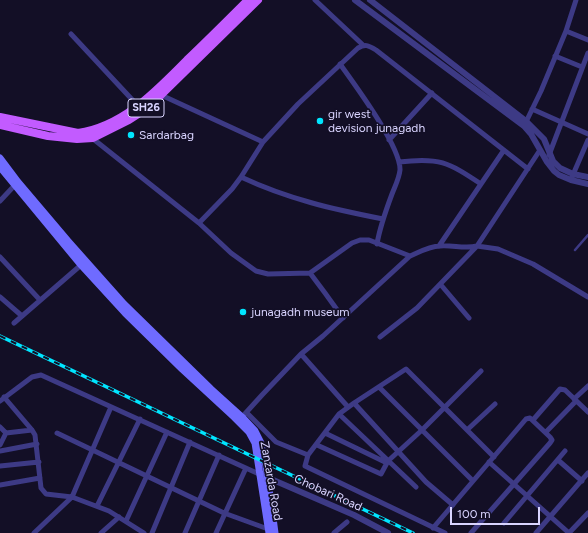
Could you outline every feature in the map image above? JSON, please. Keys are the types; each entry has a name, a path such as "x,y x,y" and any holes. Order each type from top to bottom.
{"main road":[{"name":"SH26","path":"0,125 48,136 77,139 129,120 248,0"},
{"name":"SH26","path":"140,108 161,95 258,0"},
{"name":"SH26","path":"0,117 90,135"},
{"path":"0,158 18,182 124,304 211,389 245,415 259,437 262,447 268,478 271,532"},
{"name":"Zanzarda Road","path":"0,167 14,186 81,265 125,313 249,432 254,440 259,474 271,532"}],"street":[{"path":"315,0 363,45"},
{"path":"355,0 525,124 546,162 559,175 572,177 588,176"},
{"path":"370,0 544,139 553,161 572,177 588,184"},
{"path":"525,124 566,31 576,0"},
{"path":"566,31 588,40"},
{"path":"71,34 140,108"},
{"path":"199,222 232,189 263,142 298,104 340,64 363,45 368,45 376,50 528,169"},
{"path":"546,162 588,54"},
{"path":"555,56 582,67"},
{"path":"340,64 364,98 395,149 399,162 400,171 398,180 383,219 377,244"},
{"path":"389,140 432,94"},
{"path":"161,95 263,142"},
{"path":"532,109 588,134"},
{"path":"90,135 199,222 231,253 256,271 268,274 310,273 352,243 360,240 369,240 410,256"},
{"path":"572,177 588,140"},
{"path":"439,246 504,150"},
{"path":"380,337 417,308 441,285 477,246 540,150"},
{"path":"399,162 420,159 446,163 480,184"},
{"path":"241,177 267,189 301,200 337,210 383,219"},
{"path":"0,201 14,186"},
{"path":"308,455 276,442 245,415 301,354 343,318 410,256 423,250 439,246 470,248 477,246 498,249 533,264 588,297"},
{"path":"0,257 40,300"},
{"path":"14,323 81,265"},
{"path":"310,273 343,318"},
{"path":"441,285 470,318"},
{"path":"0,297 22,316"},
{"path":"301,354 348,407"},
{"path":"445,533 305,466 308,455 339,414 354,402 406,369 494,457"},
{"path":"316,445 381,474 388,462 481,371"},
{"path":"144,533 109,511 97,506 72,498 45,493 41,488 37,444 32,430 2,399 32,377 38,374 45,376 259,474"},
{"path":"546,432 588,386"},
{"path":"379,387 473,481"},
{"path":"533,420 560,389 565,390 588,412"},
{"path":"354,402 426,482 453,505"},
{"path":"467,430 495,404"},
{"path":"34,533 72,498 110,407"},
{"path":"339,414 416,487"},
{"path":"433,528 526,419 530,418 546,432 552,440 471,533"},
{"path":"97,506 140,419"},
{"path":"0,427 6,433"},
{"path":"6,433 32,430"},
{"path":"126,521 167,432"},
{"path":"0,445 6,433"},
{"path":"57,433 224,513 271,532"},
{"path":"325,433 388,462"},
{"path":"152,533 190,442"},
{"path":"0,450 37,444"},
{"path":"504,522 565,451"},
{"path":"185,533 219,455"},
{"path":"558,460 582,480"},
{"path":"0,466 39,462"},
{"path":"489,462 569,533 588,513"},
{"path":"216,533 246,468"},
{"path":"536,533 588,473"},
{"name":"Chobari Road","path":"259,474 354,515 388,533"},
{"path":"0,485 40,478"},
{"path":"104,532 119,517"},
{"path":"338,532 347,522"}],"lane":[{"path":"575,250 588,235"}],"railway":[{"path":"0,336 413,533"}],"place":[{"name":"gir west devision junagadh","path":"320,121"},
{"name":"Sardarbag","path":"131,135"},
{"name":"junagadh museum","path":"243,312"}]}
